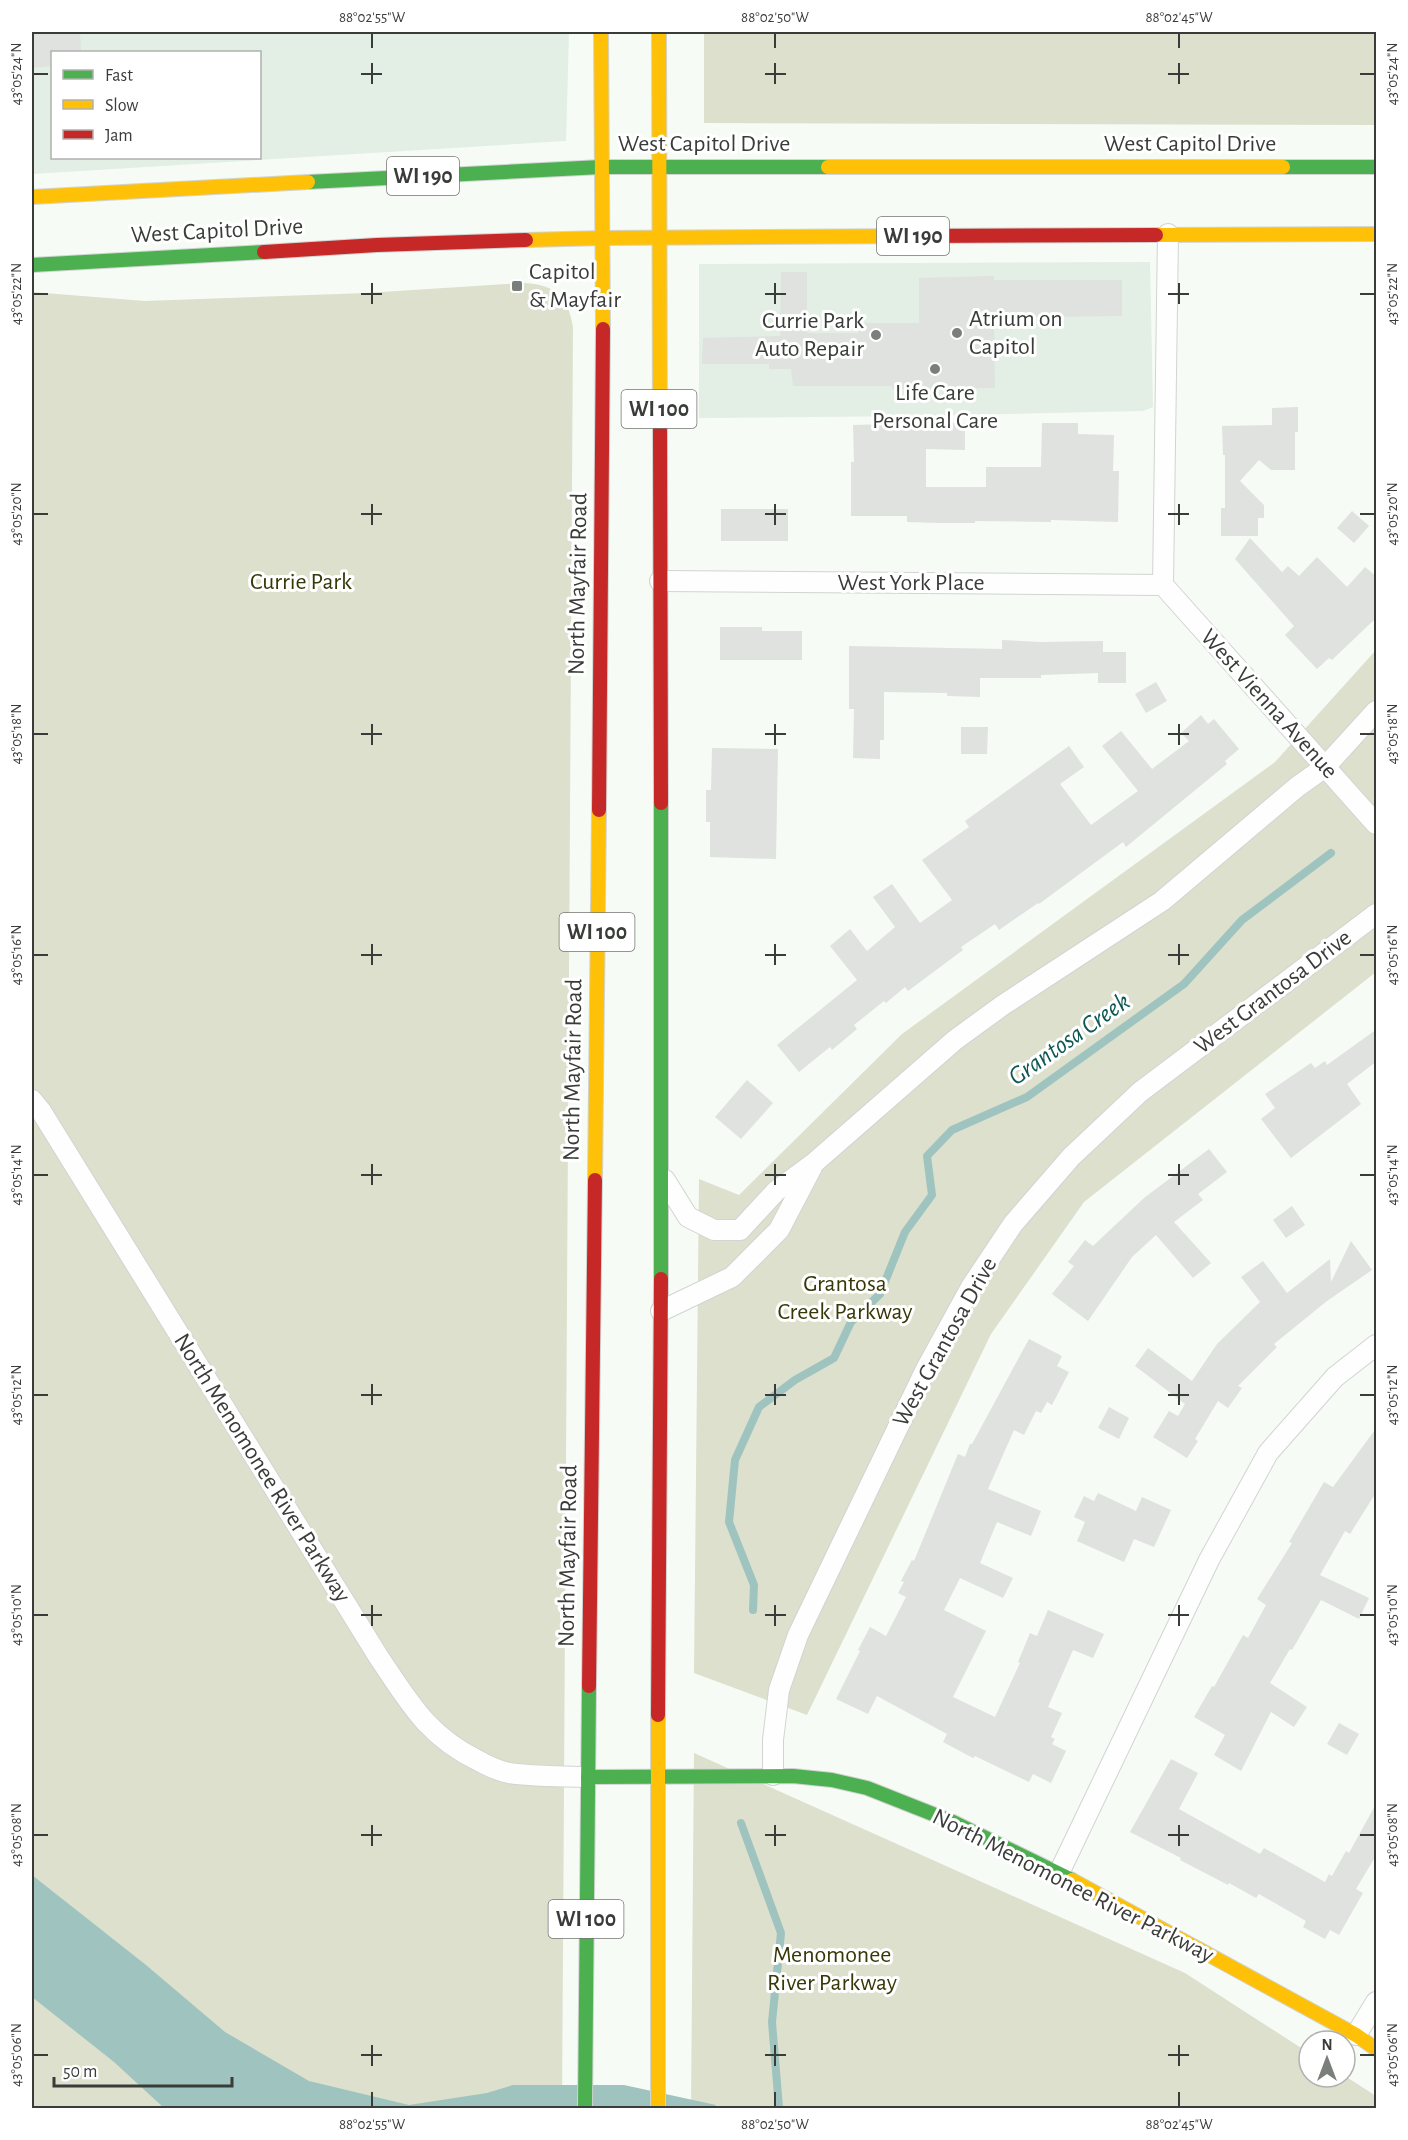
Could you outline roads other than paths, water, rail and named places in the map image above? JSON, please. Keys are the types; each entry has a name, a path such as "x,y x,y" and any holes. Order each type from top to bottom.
{"main road":[{"name":"North Mayfair Road","path":"585,2109 603,238 601,32"},
{"name":"WI 100","path":"658,2109 657,1776 662,1175 659,32"},
{"name":"West Capitol Drive","path":"32,197 601,166 1377,167"},
{"name":"West Capitol Drive","path":"32,265 377,245 603,238 1377,234"},
{"name":"North Menomonee River Parkway","path":"588,1777 773,1775 832,1780 867,1788 953,1822 1059,1873 1345,2029"},
{"name":"North Menomonee River Parkway","path":"1357,2036 1377,2049"}],"street":[{"path":"1163,585 1168,234"},
{"name":"West York Place","path":"660,581 1163,585"},
{"name":"West Vienna Avenue","path":"1163,585 1377,824"},
{"path":"662,1175 688,1217 714,1230 740,1230 776,1191 814,1163 955,1040 1003,1005 1162,901 1297,787 1325,767 1377,711"},
{"name":"West Grantosa Drive","path":"773,1775 773,1740 779,1690 798,1635 926,1369 971,1287 1013,1224 1071,1157 1140,1092 1377,914"},
{"name":"North Menomonee River Parkway","path":"32,1100 378,1656 413,1707 434,1732 460,1752 507,1773 588,1777"},
{"path":"661,1311 732,1277 779,1230 814,1163"},
{"path":"1059,1873 1209,1560 1268,1453 1335,1377 1377,1344"},
{"path":"1357,2033 1377,2002"}],"water":[{"path":"32,1875 146,1965 225,2032 309,2081 409,2105 487,2093 513,2085 624,2085 716,2105 713,2108 164,2108 114,2062 32,1997"}],"waterway":[{"name":"Grantosa Creek","path":"753,1610 754,1585 729,1522 735,1460 759,1407 795,1380 834,1358 851,1322 880,1294 905,1232 932,1195 927,1156 952,1130 1027,1097 1184,984 1242,920 1331,853"},
{"path":"741,1823 781,1933 772,2022 779,2108"}],"place":[{"name":"Capitol & Mayfair","path":"517,286"},
{"name":"Atrium on Capitol","path":"957,333"},
{"name":"Currie Park Auto Repair","path":"876,335"},
{"name":"Life Care Personal Care","path":"935,369"}],"park label":[{"name":"Currie Park","path":"301,582"},
{"name":"Grantosa Creek Parkway","path":"845,1298"},
{"name":"Menomonee River Parkway","path":"832,1969"}]}
